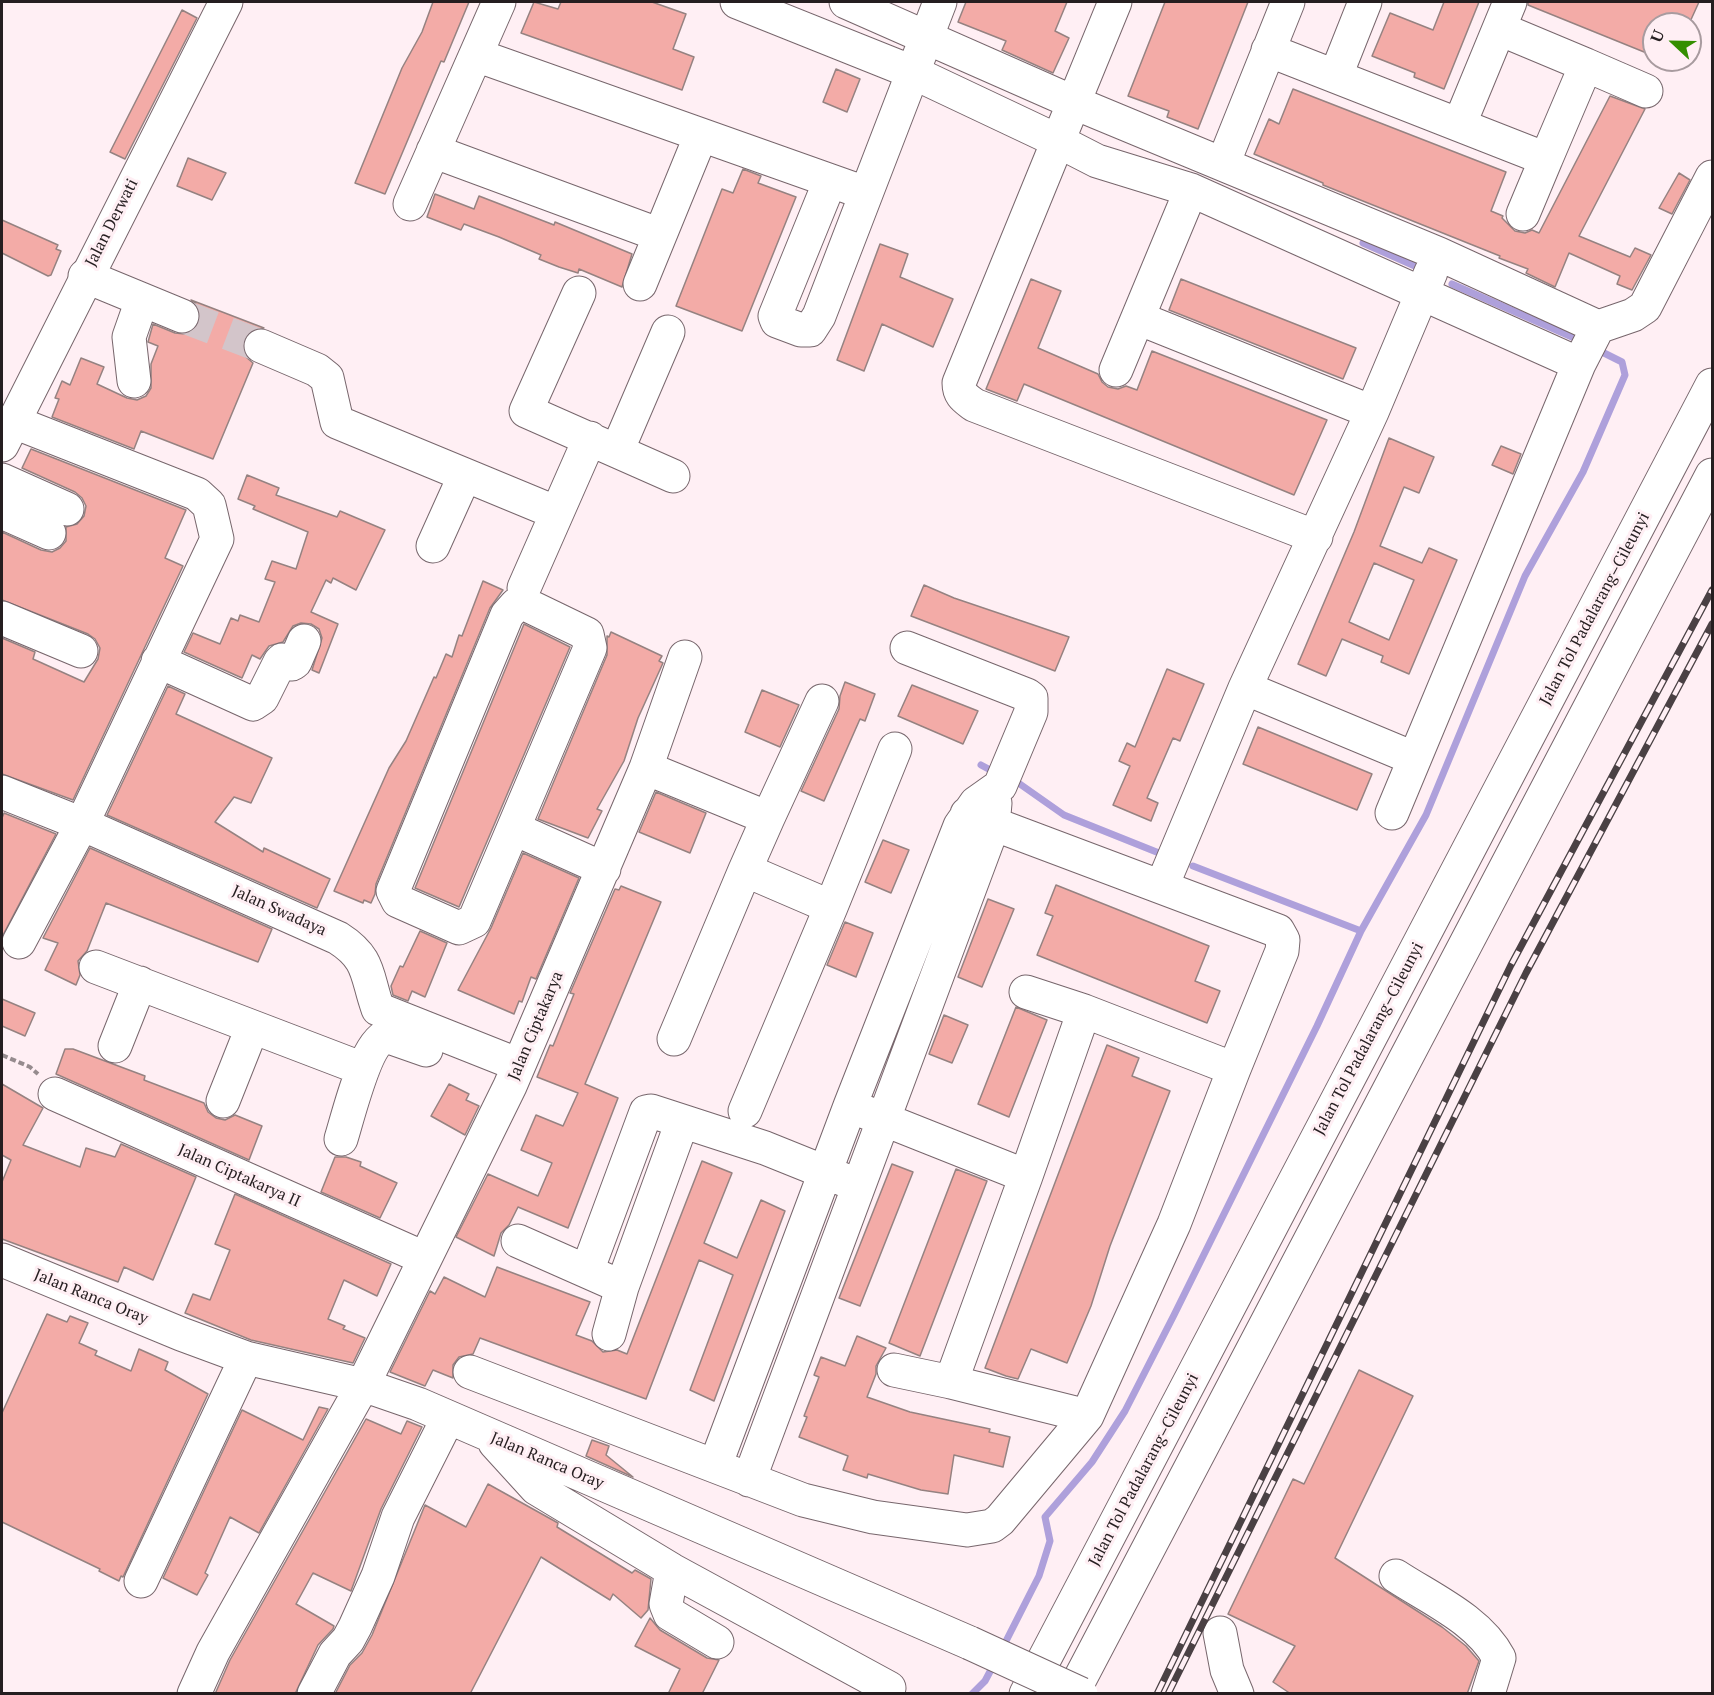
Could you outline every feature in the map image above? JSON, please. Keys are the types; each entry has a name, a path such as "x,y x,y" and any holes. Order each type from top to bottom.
{"main road":[{"name":"Jalan Derwati","path":"8,434 85,276 226,2"},
{"path":"410,204 499,2"},
{"path":"737,2 912,72 1067,122 1223,164 1439,254 1598,327 1633,315 1645,307 1713,177"},
{"path":"846,2 926,37 1067,122 1097,161 1191,190 1423,292 1579,364"},
{"path":"830,181 775,316 777,321 801,330 810,330 819,316 864,193 940,2"},
{"path":"1115,2 959,383 959,391 974,405 1316,537"},
{"path":"1223,164 1288,2"},
{"path":"1336,75 1365,2"},
{"path":"1460,123 1505,15 1586,65 1646,91"},
{"path":"1268,50 1460,123 1546,159"},
{"path":"476,55 864,193"},
{"path":"1523,214 1586,65"},
{"path":"640,284 701,135"},
{"path":"434,151 660,235"},
{"path":"1116,370 1191,190"},
{"path":"1161,886 1245,688 1372,412 1439,254"},
{"path":"85,276 182,316"},
{"path":"579,292 526,411 673,476"},
{"path":"134,381 129,337 142,300"},
{"path":"1138,318 1372,412"},
{"path":"1392,813 1579,364 1598,327"},
{"path":"524,588 557,513 603,445 668,332"},
{"path":"261,346 317,370 327,378 337,422 557,513"},
{"name":"Jalan Tol Padalarang–Cileunyi","path":"1026,1694 1713,385"},
{"path":"8,434 179,486 197,494 209,504 217,539 82,824 19,942"},
{"path":"433,546 465,475"},
{"path":"1072,1694 1713,476"},
{"path":"2,480 58,521 2,512"},
{"path":"516,605 527,605 587,634 590,648 515,829 474,921 468,926 455,927 395,898 394,887 507,615 516,605"},
{"path":"2,618 81,651"},
{"path":"158,661 253,704 262,698 280,662 282,660 295,662 304,641"},
{"path":"749,1480 858,1185 885,1121 980,820 976,803 996,790 1031,712 1031,698 907,648"},
{"name":"Jalan Ciptakarya","path":"194,1694 213,1652 363,1385 423,1258 515,1076 604,869 645,768 686,657"},
{"path":"1245,688 1413,758"},
{"path":"674,1039 745,870 822,701"},
{"path":"745,1111 895,749"},
{"path":"645,768 768,818"},
{"name":"Jalan Swadaya","path":"2,792 82,824 338,938 357,951 367,965 378,1009 515,1076"},
{"path":"470,1372 804,1500 873,1517 967,1530 983,1529 1000,1521 1087,1416 1174,1224 1282,951 1282,935 1278,931 1161,886 980,820"},
{"path":"715,1466 850,1106 980,820"},
{"path":"515,829 604,869"},
{"path":"745,870 831,907"},
{"path":"96,967 363,1069"},
{"path":"115,1046 140,983"},
{"path":"1026,992 1084,1011 1234,1069"},
{"path":"951,1382 1084,1011"},
{"path":"223,1101 252,1028"},
{"path":"341,1138 363,1069 380,1038 386,1036 515,1076"},
{"name":"Jalan Ciptakarya II","path":"55,1094 423,1258"},
{"path":"850,1106 1026,1176"},
{"path":"587,1271 646,1112 651,1111 723,1133 858,1185"},
{"path":"609,1334 622,1287 682,1122"},
{"path":"518,1241 622,1287"},
{"name":"Jalan Ranca Oray","path":"2,1260 181,1334 246,1358 363,1385 448,1418 970,1643 1081,1694"},
{"path":"141,1581 246,1358"},
{"path":"894,1370 1087,1416"},
{"path":"314,1694 335,1654 348,1640 355,1627 378,1576 398,1517 448,1418"},
{"path":"488,1435 536,1488 672,1569 889,1688"},
{"path":"672,1569 666,1604 670,1614 717,1642"},
{"path":"1396,1576 1480,1632 1492,1646 1499,1658 1488,1694"},
{"path":"1220,1633 1227,1670 1237,1694"}],"path":[{"path":"2,1055 30,1067 55,1094"}],"building":[{"path":"433,2 469,2 444,62 441,61 385,194 355,183 402,68 422,32"},
{"path":"534,2 558,9 561,2 652,2 686,14 673,49 694,57 682,90 521,33"},
{"path":"966,2 1067,2 1055,31 1069,38 1053,73 1002,50 1006,41 958,22"},
{"path":"1165,2 1248,2 1198,129 1167,117 1169,111 1128,96"},
{"path":"1444,2 1479,2 1444,89 1414,77 1415,73 1372,56 1390,13 1433,30"},
{"path":"1528,2 1699,2 1694,12 1642,12 1642,51 1528,5"},
{"path":"182,10 197,18 125,159 110,152"},
{"path":"836,69 860,79 847,112 823,102"},
{"path":"1293,89 1506,172 1491,211 1503,216 1502,218 1515,231 1525,233 1532,230 1539,233 1610,96 1645,109 1579,236 1630,257 1635,248 1651,255 1632,290 1617,284 1620,276 1569,253 1555,287 1526,273 1528,269 1499,258 1500,256 1323,185 1323,183 1254,154 1269,119 1279,124"},
{"path":"188,158 226,173 212,200 177,186"},
{"path":"743,169 761,176 758,183 796,197 742,331 676,306 722,189 733,193"},
{"path":"1679,173 1690,180 1672,214 1659,208"},
{"path":"435,194 474,209 479,196 554,225 555,222 632,254 622,287 579,269 578,273 559,267 539,259 541,255 464,224 461,230 427,217"},
{"path":"2,220 58,245 56,249 61,251 51,275 48,276 2,253"},
{"path":"880,244 908,254 900,277 953,299 933,347 882,324 864,371 837,360"},
{"path":"1031,279 1061,291 1038,348 1098,374 1108,387 1118,389 1126,386 1137,390 1152,351 1327,420 1294,495 1024,384 1017,401 986,389"},
{"path":"1181,279 1356,348 1343,379 1169,310"},
{"path":"191,300 264,328 250,331 244,339 243,349 246,357 253,363 213,459 141,431 134,449 52,417 59,399 55,398 62,381 70,385 81,358 104,367 97,384 127,398 137,400 146,396 151,388 151,364 158,346 148,342 153,324 175,333 185,334 193,331 199,324 201,314 197,305"},
{"path":"1389,438 1434,457 1419,493 1404,487 1380,546 1422,563 1429,548 1457,560 1409,674 1381,662 1383,656 1342,639 1326,676 1298,664 1354,532","holes":["1374,563 1414,580 1389,640 1349,622"]},
{"path":"1501,446 1521,454 1513,474 1492,465"},
{"path":"31,449 186,510 165,558 183,566 73,800 2,774 2,638 35,652 33,659 84,682 98,659 100,648 95,639 88,634 2,600 2,532 41,550 52,552 66,541 66,527 77,524 84,516 86,506 75,492 22,468"},
{"path":"247,475 279,488 276,495 337,517 340,511 385,530 356,590 333,578 331,583 326,580 311,612 338,624 319,673 312,670 322,638 319,629 311,624 301,623 293,626 283,642 269,646 260,659 252,655 242,678 184,652 193,633 220,644 231,618 238,621 240,615 259,622 275,582 265,579 272,561 296,569 308,532 253,509 255,506 238,499"},
{"path":"483,581 503,590 490,608 376,884 371,903 364,900 363,903 334,891 389,768 406,741 434,677 436,678 446,654 452,657 459,635 462,636"},
{"path":"924,585 954,598 1069,637 1055,671 911,616"},
{"path":"524,624 570,647 459,907 415,888"},
{"path":"611,632 662,656 659,661 663,663 638,718 624,761 597,809 602,811 588,838 538,819 607,655 607,636 609,637"},
{"path":"1167,669 1204,684 1180,741 1173,738 1147,798 1158,803 1151,821 1113,805 1130,766 1119,761 1127,743 1135,747"},
{"path":"845,682 875,694 865,721 860,719 824,801 801,791 839,709 840,696"},
{"path":"912,685 978,711 963,744 898,716"},
{"path":"168,686 185,694 176,714 272,758 251,803 234,797 215,822 263,852 264,848 330,879 317,908 107,815"},
{"path":"762,690 799,705 780,747 745,732"},
{"path":"1258,727 1372,774 1357,810 1243,764"},
{"path":"656,792 706,813 690,853 639,832"},
{"path":"4,813 56,834 2,937 2,818"},
{"path":"883,840 909,850 891,893 865,882"},
{"path":"90,848 272,929 258,962 106,903 87,951 78,961 80,975 76,985 45,970 58,943 43,938"},
{"path":"523,853 579,878 536,979 531,977 522,1002 519,1001 514,1014 458,990 491,928"},
{"path":"1056,885 1209,946 1195,981 1220,991 1207,1023 1037,955 1053,916 1045,913"},
{"path":"621,886 661,902 585,1084 618,1098 568,1228 518,1207 509,1225 501,1233 494,1256 456,1237 488,1174 538,1196 552,1163 521,1150 536,1115 563,1126 578,1093 537,1077 550,1045 553,1046 574,994 570,993 615,889 619,890"},
{"path":"988,899 1014,909 982,987 958,977"},
{"path":"845,922 873,933 856,977 827,965"},
{"path":"420,931 447,943 425,997 412,991 408,1001 393,995 391,986"},
{"path":"2,999 35,1013 25,1036 2,1026"},
{"path":"1016,1007 1047,1020 1009,1117 978,1104"},
{"path":"944,1015 968,1025 952,1063 929,1054"},
{"path":"1107,1045 1139,1058 1132,1076 1170,1091 1110,1246 1091,1306 1067,1363 1031,1349 1018,1379 1006,1376 985,1368"},
{"path":"65,1049 73,1049 145,1076 144,1080 204,1103 208,1112 216,1118 225,1120 235,1115 262,1126 249,1160 56,1074"},
{"path":"2,1084 43,1108 23,1145 80,1167 86,1148 115,1157 121,1144 196,1177 153,1280 124,1267 118,1282 2,1239 2,1182 11,1160 2,1155"},
{"path":"449,1084 469,1094 466,1100 479,1106 465,1135 431,1116"},
{"path":"335,1157 346,1157 361,1162 360,1166 397,1183 380,1218 321,1192"},
{"path":"702,1161 732,1173 704,1243 737,1258 761,1200 785,1211 714,1401 690,1390 733,1275 699,1260 646,1399 480,1338 473,1354 459,1357 453,1365 453,1378 433,1370 425,1386 390,1372 430,1291 435,1294 444,1277 485,1297 497,1267 590,1302 576,1335 592,1341 603,1352 617,1350 627,1354"},
{"path":"892,1164 913,1172 860,1306 839,1298"},
{"path":"956,1169 987,1181 920,1356 889,1343"},
{"path":"235,1194 391,1264 377,1296 344,1280 328,1319 345,1326 343,1329 365,1338 353,1363 251,1340 185,1313 193,1294 210,1300 230,1250 215,1244"},
{"path":"47,1314 67,1322 70,1316 88,1323 79,1343 97,1351 95,1355 131,1371 139,1349 168,1362 165,1370 208,1394 123,1577 121,1576 119,1581 99,1571 100,1569 2,1522 2,1413"},
{"path":"857,1336 886,1348 876,1366 876,1374 867,1397 910,1412 990,1429 989,1432 1010,1437 1003,1467 954,1455 948,1494 921,1490 868,1474 867,1478 843,1470 848,1456 799,1437 807,1417 804,1416 819,1377 814,1375 821,1357 845,1366"},
{"path":"1359,1370 1413,1396 1335,1558 1442,1627 1466,1646 1479,1661 1467,1694 1291,1694 1273,1682 1295,1646 1228,1614 1293,1479 1304,1484"},
{"path":"319,1407 328,1409 259,1533 230,1517 205,1573 208,1575 197,1595 163,1578 242,1410 303,1440"},
{"path":"366,1419 401,1434 407,1421 422,1427 381,1509 351,1591 313,1573 296,1604 334,1626 333,1629 318,1645 295,1694 215,1694 230,1660"},
{"path":"592,1440 609,1446 606,1455 633,1477 586,1456"},
{"path":"488,1484 558,1523 557,1527 632,1573 635,1570 651,1579 648,1610 641,1618 613,1594 610,1600 541,1557 470,1694 335,1694 350,1665 362,1653 372,1635 425,1505 466,1527"},
{"path":"650,1618 660,1630 707,1658 719,1660 702,1694 668,1694 680,1669 635,1646"}],"waterway":[{"path":"1363,243 1417,267"},
{"path":"1452,284 1572,337"},
{"path":"1002,1649 1039,1576 1050,1541 1045,1517 1092,1462 1125,1411 1317,1026 1361,931 1426,815 1525,576 1583,472 1625,375 1622,362 1604,353"},
{"path":"981,765 994,772"},
{"path":"1017,782 1064,815 1164,855"},
{"path":"1193,866 1361,931"},
{"path":"972,1694 985,1681 994,1664"}],"tunnel":[{"path":"182,316 261,346"}],"railway":[{"path":"1157,1694 1511,965 1712,590"},
{"path":"1168,1694 1526,973 1712,624"}]}
